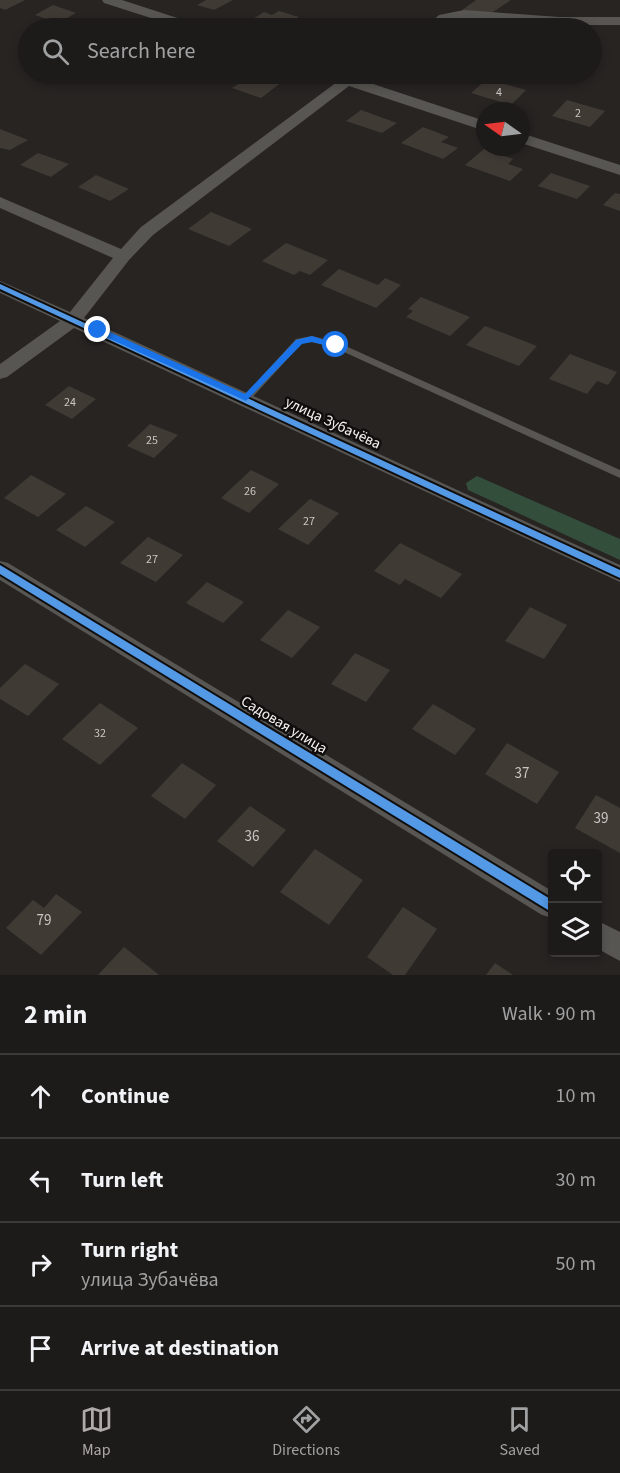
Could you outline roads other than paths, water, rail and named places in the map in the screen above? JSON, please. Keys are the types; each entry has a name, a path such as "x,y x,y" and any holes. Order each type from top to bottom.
{"street":[{"path":"109,0 164,18"},
{"path":"444,18 470,0"},
{"path":"444,18 464,14 518,18"},
{"path":"602,21 620,21"},
{"path":"0,373 74,319 123,256 147,231 343,84"},
{"path":"360,84 476,123"},
{"path":"530,141 620,170"},
{"path":"0,202 123,256"},
{"name":"улица Зубачёва","path":"0,286 620,574"},
{"name":"Садовая улица","path":"0,569 548,904"},
{"path":"602,937 620,948"}],"lane":[{"path":"246,399 299,341 312,339 336,345 620,474"}]}
